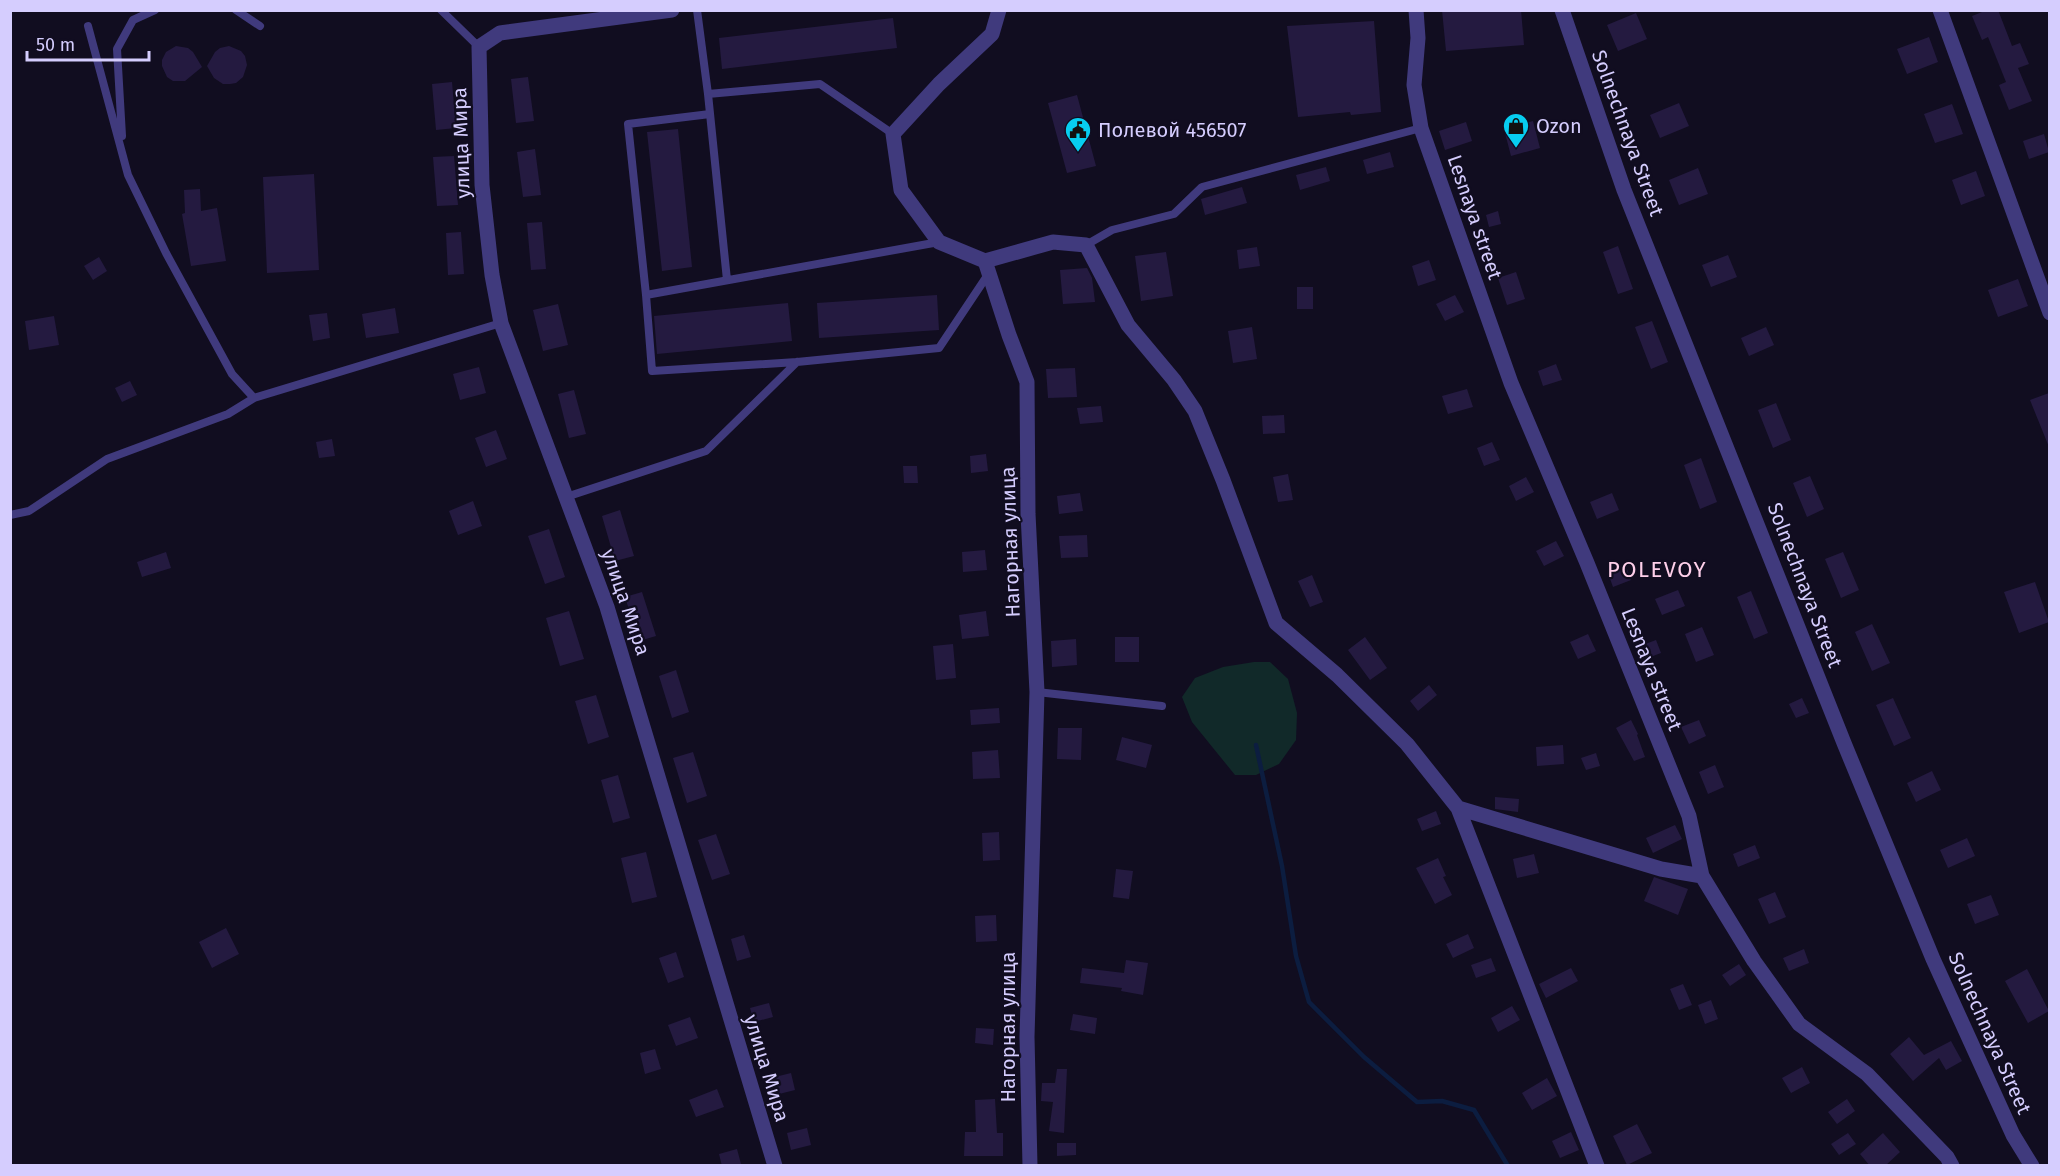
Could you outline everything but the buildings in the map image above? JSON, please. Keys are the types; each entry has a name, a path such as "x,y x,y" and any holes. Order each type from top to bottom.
{"street":[{"path":"479,47 500,33 672,10"},
{"path":"999,10 992,34 939,84 893,134 901,190 939,242 987,267 1053,242 1086,245 1128,326 1174,380 1195,411 1276,623 1337,675 1407,744 1458,808 1598,1166"},
{"name":"Lesnaya street","path":"1416,10 1418,38 1414,85 1421,129 1511,383 1592,574 1689,816 1702,876 1754,961 1799,1024 1867,1074 1902,1108 1947,1157 1952,1166"},
{"name":"Solnechnaya Street","path":"1562,10 1624,190 1844,743 1933,959 2013,1135 2032,1166"},
{"path":"1940,10 2049,313"},
{"name":"улица Мира","path":"479,47 482,184 492,275 501,323 607,607 775,1166"},
{"name":"Нагорная улица","path":"987,267 1027,382 1028,514 1037,692 1027,1037 1030,1166"},
{"path":"1458,808 1661,869 1702,876"}],"lane":[{"path":"128,175 121,132 117,49 132,20 155,10"},
{"path":"236,10 260,26"},
{"path":"441,10 479,47"},
{"path":"697,10 727,280"},
{"path":"88,26 128,175 166,253 232,374 254,398"},
{"path":"708,94 820,84 893,134"},
{"path":"710,114 628,124 652,371 797,362 939,348 987,267"},
{"path":"1086,245 1112,230 1174,214 1202,187 1421,129"},
{"path":"646,295 939,242"},
{"path":"10,515 29,511 107,459 228,414 254,398 501,323"},
{"path":"566,497 706,451 797,362"},
{"path":"1037,692 1162,706"}],"green space":[{"path":"1270,662 1288,679 1297,713 1296,740 1279,764 1256,775 1235,775 1192,722 1182,697 1195,678 1223,667"}],"waterway":[{"path":"1256,745 1282,866 1296,956 1309,1002 1364,1057 1417,1102 1442,1101 1474,1110 1508,1166"}],"place":[{"name":"Ozon","path":"1516,149"},
{"name":"Полевой 456507","path":"1078,153"}],"district":[{"name":"POLEVOY","path":"1657,569"}]}
